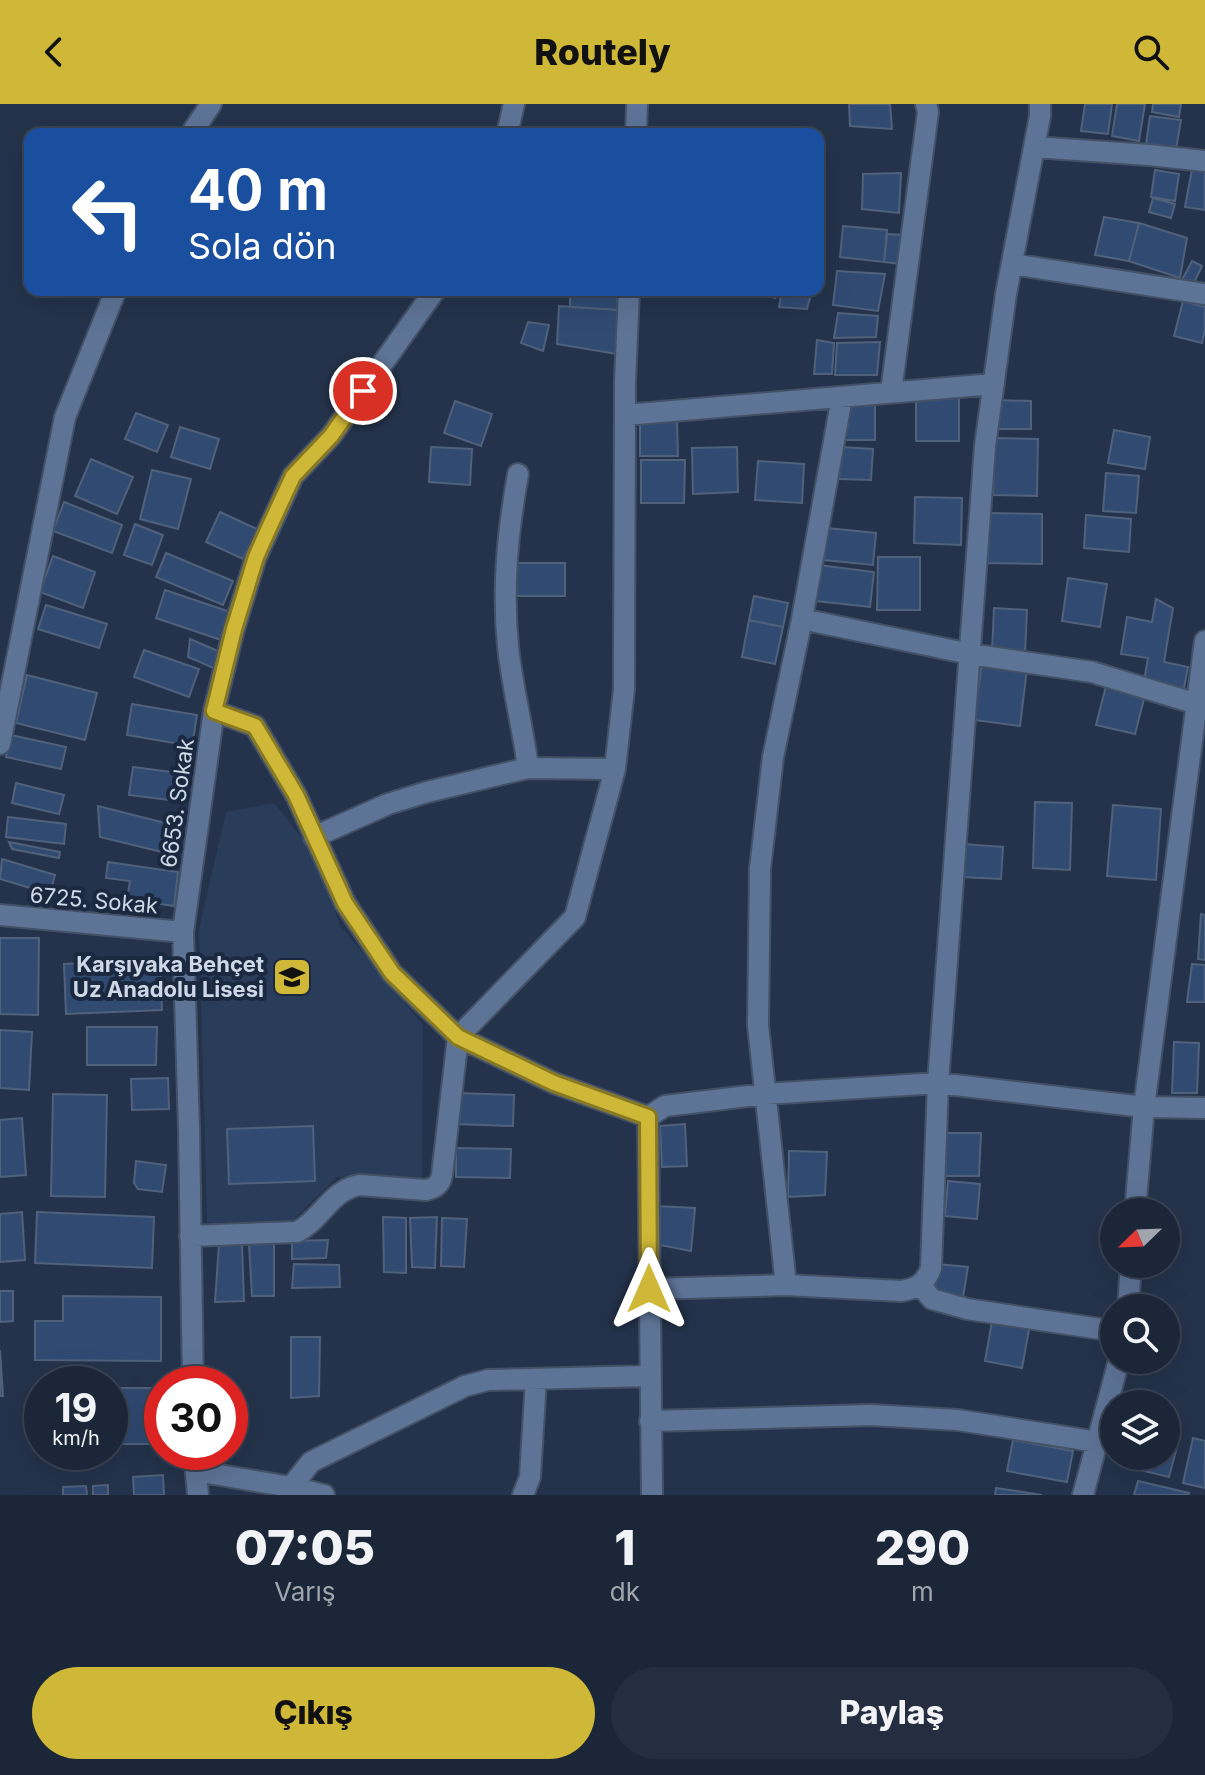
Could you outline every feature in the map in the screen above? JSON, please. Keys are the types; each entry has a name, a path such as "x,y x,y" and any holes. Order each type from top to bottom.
{"street":[{"path":"195,128 211,104"},
{"path":"508,128 514,104"},
{"path":"636,128 637,104"},
{"path":"891,392 928,112 926,104"},
{"path":"649,1289 786,1285 901,1291 920,1285 931,1268 938,1083 985,446 1040,104"},
{"path":"1034,147 1205,161"},
{"path":"1012,264 1205,294"},
{"path":"0,744 65,417 114,296"},
{"name":"6653. Sokak","path":"193,1366 183,932 214,711 256,557 293,476 331,436 431,296"},
{"path":"190,1236 297,1232 309,1225 337,1195 351,1187 426,1190 438,1185 442,1175 458,1037 575,917 615,769 624,689 629,296"},
{"path":"625,415 994,384"},
{"path":"786,1285 758,1025 760,869 773,757 802,619 842,397"},
{"path":"518,474 505,577 508,644 528,768"},
{"path":"802,619 970,654 1092,672 1197,704"},
{"path":"1136,1198 1144,1107 1195,790 1197,704 1205,641"},
{"path":"214,711 255,726 296,795 345,903 392,973 458,1037 554,1083 648,1117"},
{"path":"314,837 388,804 528,768 615,769"},
{"name":"6725. Sokak","path":"0,915 183,932"},
{"path":"648,1117 665,1106 765,1094 938,1083 1144,1107 1205,1108"},
{"path":"648,1117 652,1495"},
{"path":"920,1285 932,1299 967,1309 1100,1329"},
{"path":"1083,1495 1115,1374"},
{"path":"291,1487 311,1462 465,1386 488,1380 649,1376"},
{"path":"523,1495 530,1477 536,1379"},
{"path":"650,1421 871,1415 958,1420 1098,1442"},
{"path":"196,1470 198,1495"},
{"path":"226,1470 324,1495"}],"shaded area":[{"name":"Karşıyaka Behçet Uz Anadolu Lisesi","path":"274,803 320,860 339,924 423,1025 422,1177 337,1177 292,1221 207,1223 199,929 226,812"}],"building":[{"path":"849,104 890,104 892,129 850,126"},
{"path":"1085,104 1112,104 1108,134 1081,131"},
{"path":"1117,104 1145,104 1139,141 1112,136"},
{"path":"1153,104 1181,104 1179,117 1152,112"},
{"path":"1150,116 1181,120 1176,149 1146,144"},
{"path":"1193,164 1205,166 1205,210 1185,207"},
{"path":"1155,170 1179,174 1175,201 1151,197"},
{"path":"901,173 899,213 862,209 863,174"},
{"path":"1153,198 1175,204 1171,218 1149,212"},
{"path":"1104,217 1139,223 1129,261 1095,255"},
{"path":"1139,223 1187,238 1180,278 1129,261"},
{"path":"843,226 887,230 884,262 840,257"},
{"path":"887,234 904,235 899,264 884,262"},
{"path":"1192,261 1202,266 1193,285 1182,280"},
{"path":"837,271 885,274 878,311 833,305"},
{"path":"570,296 617,296 618,310 570,307"},
{"path":"781,296 810,296 807,309 779,307"},
{"path":"1183,301 1205,307 1202,343 1174,336"},
{"path":"559,306 618,310 617,354 557,344"},
{"path":"838,313 878,316 876,337 834,338"},
{"path":"528,322 549,325 543,351 521,343"},
{"path":"817,340 834,343 832,374 814,374"},
{"path":"880,342 877,375 835,375 837,343"},
{"path":"916,394 959,394 959,441 916,441"},
{"path":"995,400 1031,401 1031,429 994,429"},
{"path":"455,401 492,414 481,446 444,433"},
{"path":"846,404 875,404 875,440 845,440"},
{"path":"136,413 168,425 157,452 125,439"},
{"path":"640,422 677,422 678,456 640,456"},
{"path":"180,427 219,439 210,469 171,457"},
{"path":"1114,430 1150,437 1145,469 1108,463"},
{"path":"995,438 1038,439 1037,496 993,495"},
{"path":"431,447 472,449 470,485 429,482"},
{"path":"737,447 738,492 693,494 692,448"},
{"path":"841,447 873,449 871,480 839,479"},
{"path":"91,459 133,477 117,514 75,496"},
{"path":"641,460 685,460 684,503 641,503"},
{"path":"758,461 804,464 802,503 755,500"},
{"path":"152,470 191,479 178,529 140,519"},
{"path":"1106,473 1139,476 1136,513 1103,511"},
{"path":"915,497 962,498 961,545 914,543"},
{"path":"64,502 122,525 112,553 53,531"},
{"path":"220,512 257,529 243,559 206,542"},
{"path":"983,513 1042,514 1042,564 983,563"},
{"path":"1086,515 1131,519 1129,552 1084,548"},
{"path":"135,524 163,535 152,565 124,555"},
{"path":"827,528 876,533 873,565 824,560"},
{"path":"166,553 233,581 223,605 156,577"},
{"path":"53,556 95,572 83,608 40,592"},
{"path":"878,557 920,557 920,610 877,610"},
{"path":"513,563 565,563 565,596 513,596"},
{"path":"819,565 874,572 870,607 816,601"},
{"path":"1068,578 1107,584 1100,627 1062,621"},
{"path":"165,590 230,612 221,640 156,618"},
{"path":"754,596 788,603 783,627 749,620"},
{"path":"1156,599 1173,608 1164,662 1188,667 1184,688 1144,681 1148,658 1121,654 1127,617 1152,622"},
{"path":"46,605 107,624 99,648 38,629"},
{"path":"994,608 1027,610 1025,653 992,651"},
{"path":"749,620 783,627 775,664 742,657"},
{"path":"190,639 225,654 218,670 188,657"},
{"path":"144,650 199,669 189,697 134,677"},
{"path":"982,663 1027,669 1020,726 974,720"},
{"path":"27,675 97,693 85,740 16,723"},
{"path":"1106,686 1145,695 1135,734 1096,725"},
{"path":"132,704 197,715 192,746 127,735"},
{"path":"11,735 66,747 61,769 6,757"},
{"path":"133,767 188,774 184,802 129,795"},
{"path":"16,783 64,795 59,814 12,803"},
{"path":"1035,802 1072,803 1070,870 1033,868"},
{"path":"1113,805 1161,809 1156,880 1107,876"},
{"path":"98,806 169,824 162,852 100,837"},
{"path":"8,817 66,824 64,844 6,837"},
{"path":"9,842 60,852 59,858 12,849"},
{"path":"963,844 1003,847 1001,879 961,877"},
{"path":"2,859 55,875 50,894 0,879"},
{"path":"108,862 178,872 174,906 127,899 130,881 106,878"},
{"path":"1201,914 1205,915 1205,960 1198,959"},
{"path":"0,938 39,938 38,1015 0,1014"},
{"path":"160,959 162,1010 66,1014 64,964"},
{"path":"1192,964 1205,965 1205,1002 1187,1002"},
{"path":"87,1027 157,1027 156,1065 87,1065"},
{"path":"0,1030 32,1032 29,1090 0,1088"},
{"path":"1174,1042 1199,1043 1197,1093 1172,1093"},
{"path":"168,1078 169,1109 132,1110 131,1079"},
{"path":"456,1093 514,1095 513,1126 454,1124"},
{"path":"53,1094 107,1095 105,1197 51,1196"},
{"path":"22,1118 26,1175 0,1177 0,1120"},
{"path":"685,1124 687,1166 662,1167 660,1126"},
{"path":"313,1126 315,1181 229,1184 227,1129"},
{"path":"940,1133 981,1133 979,1176 940,1176"},
{"path":"456,1148 511,1149 510,1178 456,1177"},
{"path":"789,1151 827,1152 825,1195 788,1197"},
{"path":"136,1161 166,1165 162,1192 138,1189 134,1183"},
{"path":"948,1181 980,1184 977,1219 945,1216"},
{"path":"656,1206 695,1208 691,1251 655,1244"},
{"path":"22,1212 25,1260 0,1262 0,1214"},
{"path":"37,1212 154,1217 152,1268 35,1263"},
{"path":"383,1217 406,1218 406,1273 384,1272"},
{"path":"437,1217 435,1268 412,1267 410,1218"},
{"path":"442,1218 467,1219 464,1267 441,1266"},
{"path":"328,1240 326,1258 292,1259 292,1241"},
{"path":"274,1243 274,1296 252,1296 249,1244"},
{"path":"219,1244 242,1245 244,1301 215,1302"},
{"path":"294,1264 339,1265 340,1287 292,1288"},
{"path":"937,1264 968,1267 963,1297 935,1293"},
{"path":"0,1291 13,1291 13,1321 0,1322"},
{"path":"63,1296 161,1297 161,1361 35,1360 35,1321 63,1321"},
{"path":"993,1316 1030,1324 1022,1368 985,1361"},
{"path":"291,1337 320,1337 319,1396 291,1398"},
{"path":"0,1350 3,1396 0,1396"},
{"path":"128,1388 144,1388 144,1444 128,1444"},
{"path":"1193,1438 1205,1441 1205,1488 1183,1483"},
{"path":"1013,1440 1073,1451 1067,1482 1007,1471"},
{"path":"1140,1470 1171,1470 1169,1477"},
{"path":"163,1475 164,1495 134,1495 133,1477"},
{"path":"1138,1481 1189,1493 1134,1495"},
{"path":"108,1485 108,1495 93,1495 93,1486"},
{"path":"86,1486 87,1495 63,1495 63,1487"},
{"path":"996,1488 1042,1495 995,1495"}],"place":[{"name":"Karşıyaka Behçet Uz Anadolu Lisesi","path":"292,977"}],"route":[{"path":"363,391 331,436 293,476 256,557 214,711 255,726 296,795 345,903 392,973 458,1037 554,1083 648,1117 649,1289"}]}
